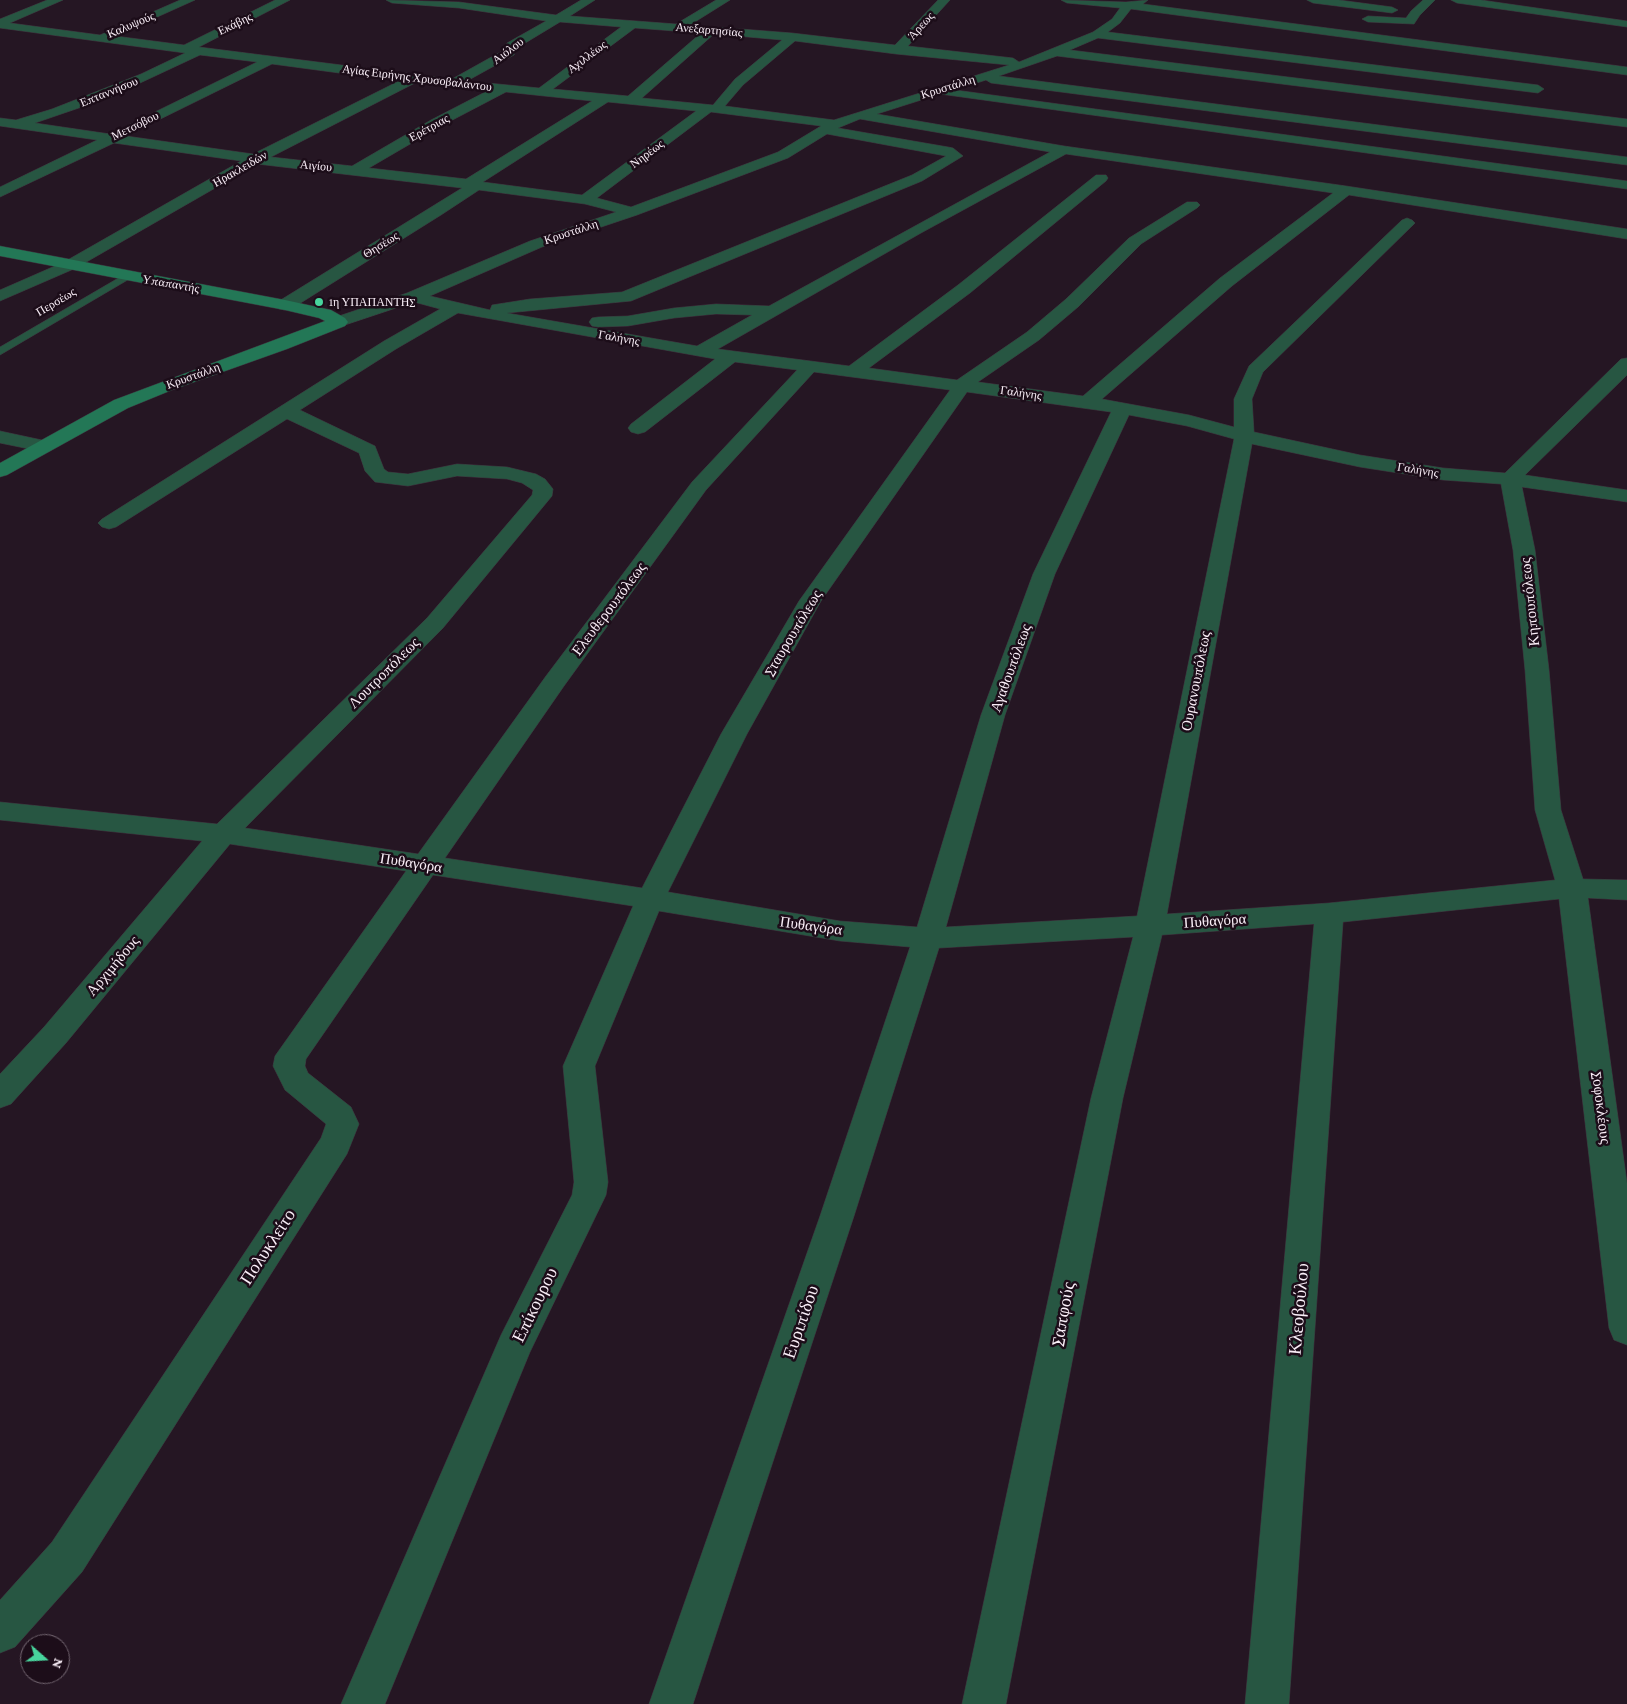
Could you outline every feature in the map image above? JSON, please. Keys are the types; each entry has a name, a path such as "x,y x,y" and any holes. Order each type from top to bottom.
{"street":[{"path":"0,24 57,0"},
{"name":"Καλυψούς","path":"100,38 123,30 189,0"},
{"name":"Εκάβης","path":"192,50 284,0"},
{"name":"Ανεξαρτησίας","path":"392,0 449,2 559,18 792,38 1025,64"},
{"name":"Αιόλου","path":"452,84 510,52 510,47 589,0"},
{"path":"678,28 724,0"},
{"name":"Άρεως","path":"896,50 908,40 944,0"},
{"path":"1067,0 1128,5 1627,71"},
{"name":"Κρυστάλλη","path":"0,471 121,404 339,322 413,297 536,244 632,212 782,155 830,128 859,115 894,102 938,91 1025,64 1056,52 1097,34 1116,20 1128,5 1142,0"},
{"path":"1310,5 1403,22 1412,20 1429,0"},
{"path":"1457,0 1627,24"},
{"name":"Αγίας Ειρήνης Χρυσοβαλάντου","path":"0,24 452,84 712,108 948,150 956,156 917,178 625,297 530,304 479,313"},
{"name":"Αχιλλέως","path":"541,92 634,24"},
{"path":"631,101 711,31"},
{"path":"1097,34 1538,89"},
{"name":"Νηρέως","path":"585,200 712,108 739,82 792,38"},
{"name":"Επταννήσου","path":"8,137 23,126 145,77 192,50"},
{"path":"1056,52 1409,106 1627,123"},
{"name":"Μετσόβου","path":"0,193 271,60"},
{"path":"978,78 1627,161"},
{"name":"Ηρακλειδών","path":"0,296 70,265 255,159 413,79"},
{"name":"Ερέτριας","path":"356,170 436,123 504,88"},
{"path":"938,91 1627,185"},
{"name":"Θησέως","path":"285,305 436,212 472,184 604,98"},
{"path":"1403,133 1409,106"},
{"path":"859,115 1064,150 1346,190 1627,234"},
{"name":"Αιγίου","path":"0,122 255,159 472,184 585,200 632,212"},
{"path":"700,352 916,230 1064,150"},
{"path":"232,172 284,162"},
{"path":"852,372 964,289 1101,178"},
{"path":"1087,402 1226,282 1346,190"},
{"path":"963,384 1033,336 1072,303 1135,241 1192,205"},
{"name":"Ουρανουπόλεως","path":"1150,926 1244,436 1243,399 1255,370 1407,223"},
{"name":"Υπαπαντής","path":"0,251 320,312 339,322"},
{"name":"Γαλήνης","path":"413,297 479,313 700,352 809,367 963,384 1087,402 1189,421 1244,436 1369,463 1444,474 1510,479 1627,496"},
{"path":"109,523 390,345 454,308"},
{"path":"559,327 628,321 698,311 741,309 773,311"},
{"path":"638,428 731,356"},
{"path":"1510,479 1569,423 1627,363"},
{"name":"Ελευθερουπόλεως","path":"426,865 555,681 699,486 809,367"},
{"name":"Σταυρουπόλεως","path":"650,898 734,734 810,601 963,384"},
{"name":"Αγαθουπόλεως","path":"928,938 993,716 1044,574 1122,409"},
{"name":"Λουτροπόλεως","path":"223,834 435,622 536,504 542,496 543,490 538,483 529,478 507,473 457,470 408,480 382,478 375,472 368,450 286,411"},
{"path":"0,437 44,446"},
{"name":"Κηπουπόλεως","path":"1510,479 1524,550 1537,670 1548,810 1572,888"},
{"name":"Πυθαγόρα","path":"0,811 223,834 650,898 840,931 928,938 1150,926 1329,913 1572,888 1627,890"},
{"name":"Αρχιμήδους","path":"0,1095 55,1035 223,834"},
{"name":"Πολυκλείτο","path":"0,1632 68,1557 335,1144 343,1124 339,1116 296,1082 289,1066 291,1056 426,865"},
{"name":"Σοφοκλέους","path":"1572,888 1627,1328"},
{"name":"Επίκουρου","path":"362,1704 514,1347 589,1195 591,1182 579,1066 650,898"},
{"name":"Κλεοβούλου","path":"1267,1704 1329,913"},
{"name":"Σαπφούς","path":"984,1704 1107,1098 1150,926"},
{"name":"Ευριπίδου","path":"671,1704 834,1225 928,938"}],"lane":[{"name":"Περσέως","path":"0,352 127,276"},
{"path":"7,336 22,339"}],"place":[{"name":"1η ΥΠΑΠΑΝΤΗΣ","path":"319,302"}]}
